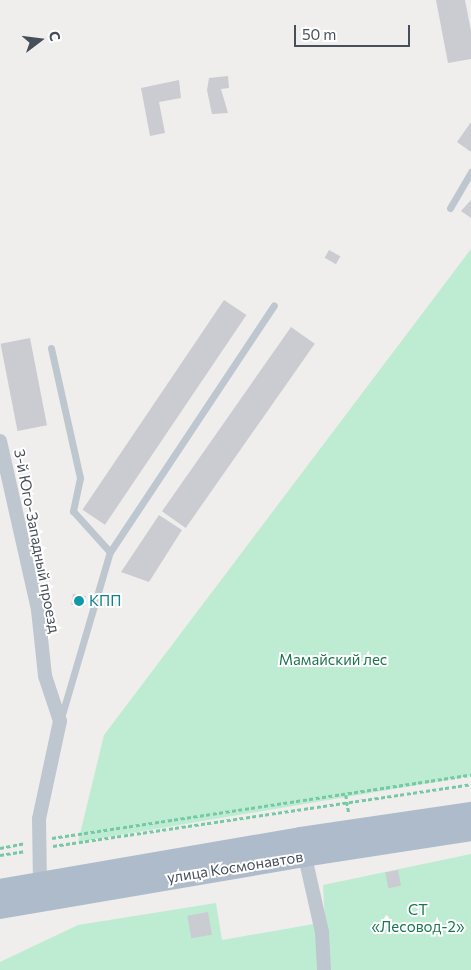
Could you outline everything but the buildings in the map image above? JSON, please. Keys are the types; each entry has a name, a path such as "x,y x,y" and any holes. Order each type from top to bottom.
{"main road":[{"name":"улица Космонавтов","path":"0,908 471,813"},
{"name":"улица Космонавтов","path":"0,890 40,882 303,847 471,830"}],"street":[{"name":"3-й Юго-Западный проезд","path":"0,441 38,610 45,676 60,721"},
{"path":"40,882 39,819 60,721"},
{"path":"303,847 322,932 324,970"}],"lane":[{"path":"450,208 471,172"},
{"path":"60,721 110,552 274,305"},
{"path":"51,348 80,478 73,511 110,552"}],"path":[{"path":"0,855 39,844 471,775"},
{"path":"0,848 471,784"}],"green space":[{"name":"Мамайский лес","path":"471,249 471,776 78,842 104,735"},
{"name":"СТ «Лесовод-2»","path":"471,854 471,970 0,970 0,962 78,925 216,903 222,940 325,922 323,885"}],"place":[{"name":"КПП","path":"79,601"}]}
